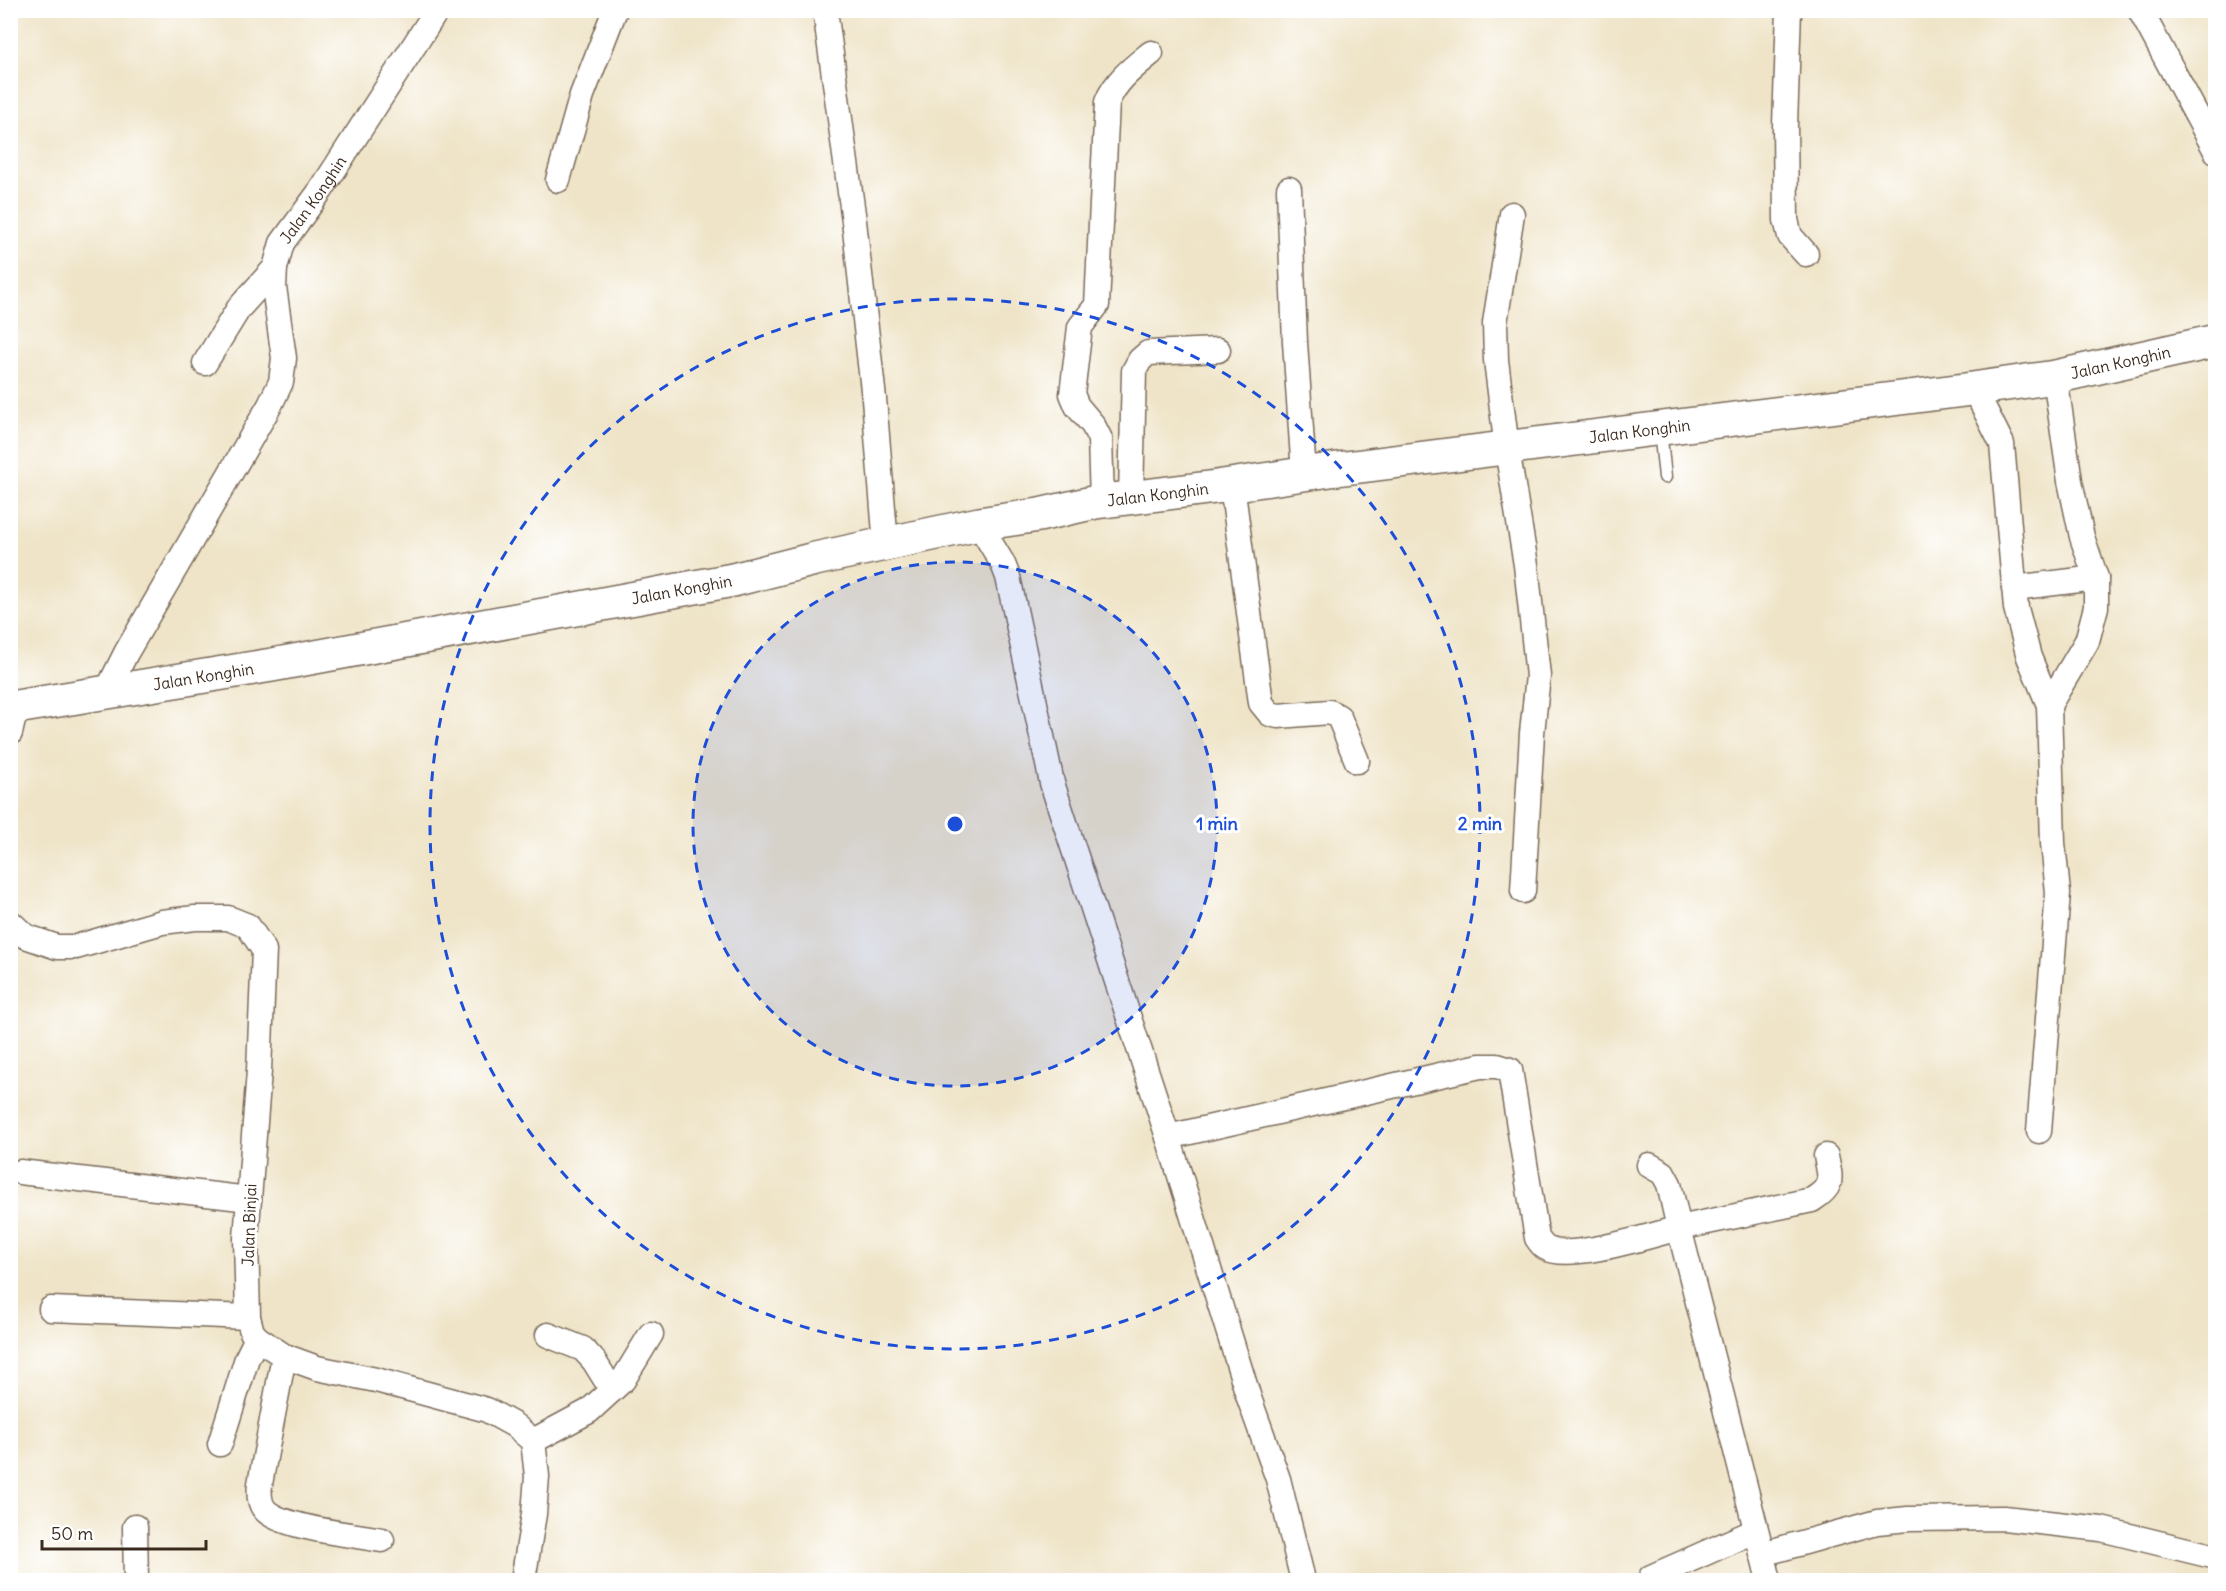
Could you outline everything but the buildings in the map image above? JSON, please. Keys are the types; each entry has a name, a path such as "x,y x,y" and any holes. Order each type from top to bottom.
{"street":[{"name":"Jalan Konghin","path":"107,692 126,653 270,405 281,382 284,358 274,287 275,268 282,243 321,190 437,10"},
{"path":"558,180 582,95 615,10"},
{"path":"825,10 854,221 874,399 886,545"},
{"path":"1789,10 1785,124 1786,220 1790,236 1806,254"},
{"path":"2140,10 2216,151"},
{"path":"1117,499 1100,439 1093,425 1077,406 1072,394 1080,327 1097,305 1107,102 1124,75 1151,52"},
{"path":"1289,189 1295,342 1304,474"},
{"path":"1512,214 1495,323 1496,360 1506,449 1526,565 1538,676 1532,733 1523,891"},
{"path":"205,363 239,308 275,268"},
{"name":"Jalan Konghin","path":"12,716 107,692 272,665 733,580 815,559 979,524 1039,515 1117,499 1972,389 2055,377 2216,341"},
{"path":"1117,499 1134,371 1140,360 1148,353 1218,350"},
{"path":"2049,705 2086,641 2096,607 2096,578 2082,537 2070,481 2055,377"},
{"path":"1972,389 2002,444 2016,608 2029,657 2049,705 2053,843 2058,893 2039,1131"},
{"path":"1232,485 1261,703 1270,714 1278,716 1330,712 1339,717 1357,761"},
{"path":"979,524 1003,564 1008,578 1052,783 1168,1137 1249,1398 1278,1479 1303,1581"},
{"path":"2014,588 2096,578"},
{"name":"Jalan Binjai","path":"10,922 25,936 57,947 76,947 162,922 195,918 228,918 248,926 264,950 259,1071 246,1238 252,1328"},
{"path":"1168,1137 1480,1066 1497,1066 1510,1070 1537,1238 1546,1248 1564,1252 1583,1252 1679,1228 1812,1200 1825,1192 1831,1178 1826,1156"},
{"path":"1649,1165 1663,1173 1669,1184 1769,1581"},
{"path":"20,1172 168,1187 249,1199"},
{"path":"51,1309 252,1328 284,1356 317,1368 376,1380 487,1410 514,1425 533,1441 537,1476 534,1514 523,1581"},
{"path":"220,1444 247,1358 252,1328"},
{"path":"533,1441 589,1411 623,1380 651,1334"},
{"path":"548,1335 584,1349 612,1390"},
{"path":"284,1356 260,1484 259,1498 264,1509 287,1522 382,1540"},
{"path":"1762,1554 1877,1522 1908,1519 2004,1518 2101,1529 2216,1557"},
{"path":"135,1527 136,1581"},
{"path":"1651,1577 1755,1531"}],"lane":[{"path":"1660,430 1665,477"}]}
